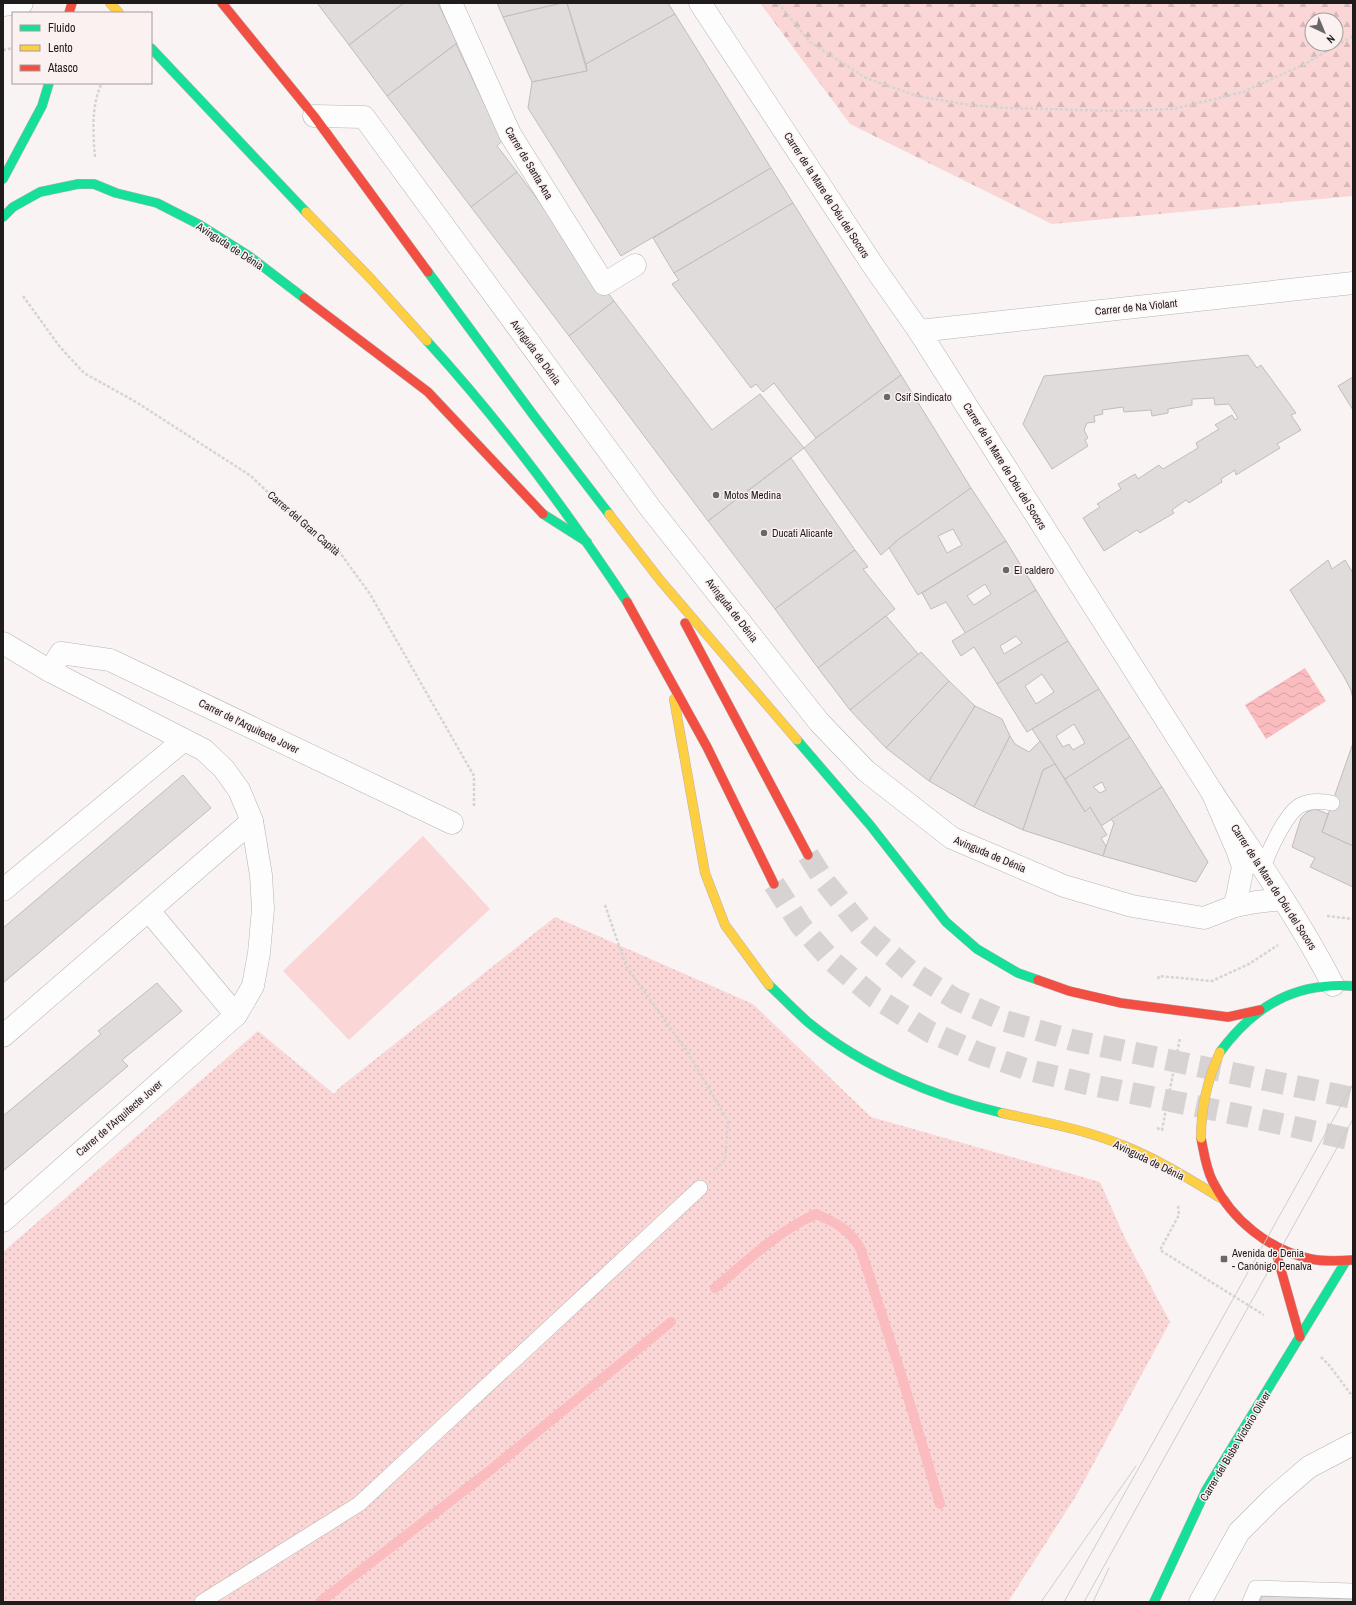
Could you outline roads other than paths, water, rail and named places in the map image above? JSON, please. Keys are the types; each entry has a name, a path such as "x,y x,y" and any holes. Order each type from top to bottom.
{"main road":[{"path":"110,3 118,12"},
{"path":"222,3 314,116 534,416 660,580 870,825 946,922 977,949 1018,973 1069,991 1121,1003 1228,1017 1260,1010"},
{"name":"Avinguda de Dénia","path":"152,49 245,149 372,280 460,377 543,482 588,543 630,606 707,747 774,884"},
{"path":"3,179 42,106 49,84"},
{"name":"Avinguda de Dénia","path":"3,217 13,207 40,192 78,184 94,184 116,194 157,203 200,226 249,256 428,392 541,513 588,543"},
{"path":"660,580 711,670 808,855"},
{"name":"Avinguda de Dénia","path":"668,674 689,778 704,874 725,925 768,984 809,1023 865,1062 936,1094 999,1112 1079,1130 1123,1145 1175,1170 1224,1200"},
{"path":"1346,983 1307,988 1282,997 1260,1010 1238,1029 1220,1052 1210,1072 1204,1093 1201,1115 1201,1138 1213,1181 1224,1200 1238,1218 1255,1233 1274,1245 1297,1255 1321,1260 1350,1260"},
{"path":"1274,1245 1300,1337"},
{"name":"Carrer del Bisbe Victorio Oliver","path":"1154,1602 1206,1490 1300,1337 1350,1260"}],"street":[{"path":"3,5 22,3"},
{"name":"Carrer de Santa Ana","path":"451,3 510,134 604,284 635,266"},
{"name":"Carrer de la Mare de Déu del Socors","path":"700,3 874,267 919,331 1212,792 1263,868 1314,949 1346,983"},
{"name":"Avinguda de Dénia","path":"314,116 364,116 652,508 819,722 866,771 952,838 1064,886 1132,906 1204,918 1236,906 1283,899"},
{"name":"Carrer de Na Violant","path":"919,331 1353,283"},
{"name":"Carrer de l'Arquitecte Jover","path":"3,643 50,671 204,750 224,769 239,790 252,821 261,882 263,910 259,953 253,986 236,1015 3,1221"},
{"name":"Carrer de l'Arquitecte Jover","path":"50,671 61,653 110,660 452,823"},
{"path":"3,890 184,740"},
{"name":"Carrer de la Mare de Déu del Socors","path":"1212,792 1243,867 1236,906"},
{"path":"3,1036 252,821"},
{"path":"149,911 236,1015"},
{"path":"1200,1602 1239,1532 1273,1498 1309,1467 1353,1444"}],"lane":[{"path":"1263,868 1278,834 1299,805 1310,802 1324,801 1332,803"},
{"path":"202,1602 359,1504 700,1188"},
{"path":"1250,1602 1256,1588 1353,1591"}],"water":[{"path":"1305,668 1326,701 1266,739 1245,705"}],"waterway":[{"path":"715,1288 776,1238 802,1221 816,1214 830,1220 847,1232 861,1250 901,1374 940,1504"},
{"path":"320,1602 488,1472 671,1322"}],"tunnel":[{"path":"808,855 825,882 866,933 909,970 955,999 1005,1021 1072,1040 1353,1098"},
{"path":"774,884 801,926 832,961 874,997 930,1032 981,1054 1029,1070 1087,1084 1245,1116 1353,1140"}],"tram line":[{"path":"1064,1602 1353,1084"},
{"path":"1084,1602 1353,1119"},
{"path":"1041,1602 1136,1466"},
{"path":"1093,1602 1109,1568"}],"place":[{"name":"Csif Sindicato","path":"887,397"},
{"name":"Motos Medina","path":"716,495"},
{"name":"Ducati Alicante","path":"764,533"},
{"name":"El caldero","path":"1006,570"},
{"name":"Avenida de Denia - Canónigo Penalva","path":"1224,1259"}]}
